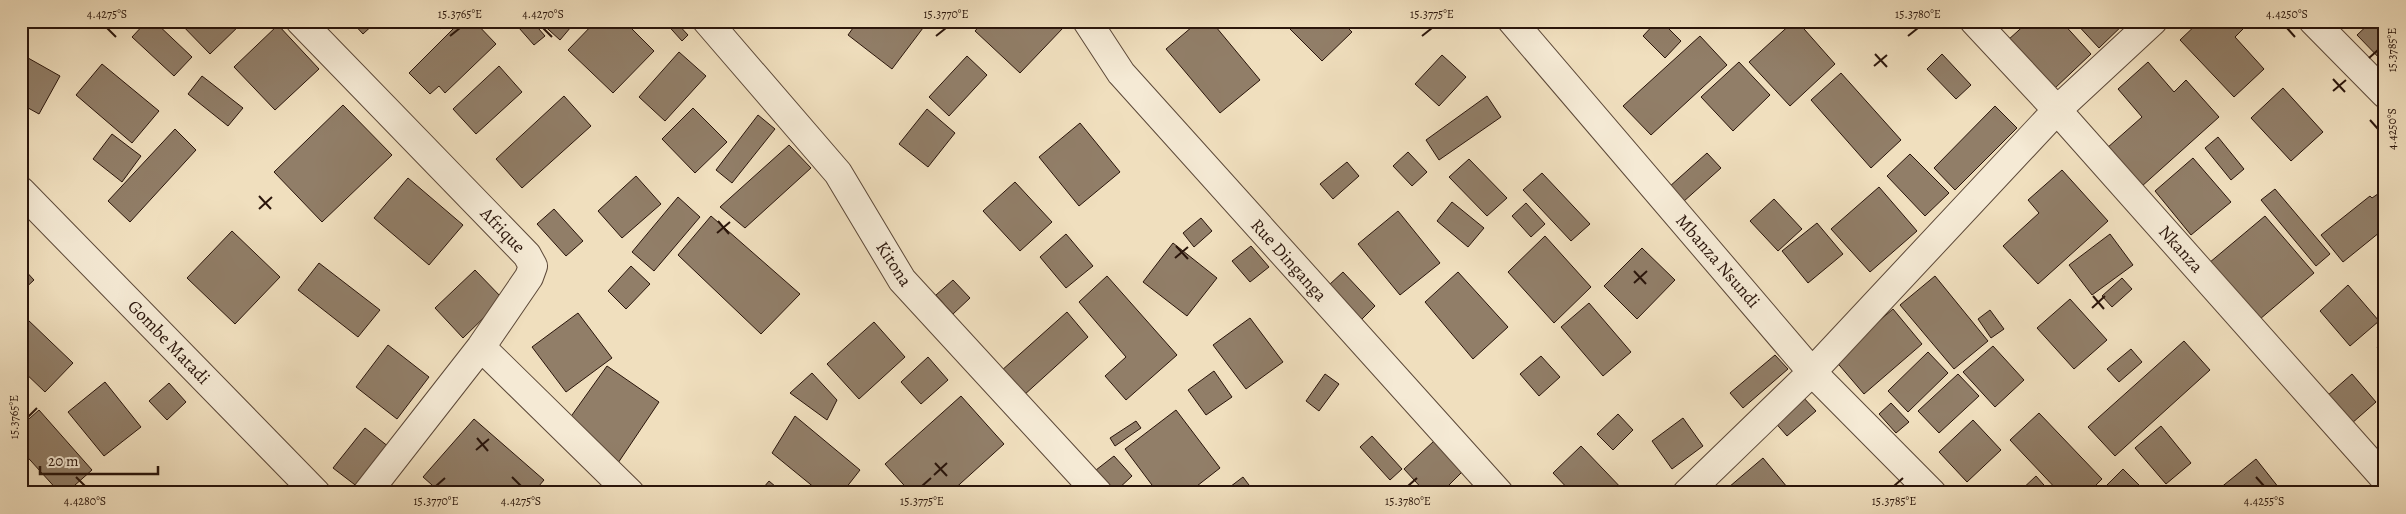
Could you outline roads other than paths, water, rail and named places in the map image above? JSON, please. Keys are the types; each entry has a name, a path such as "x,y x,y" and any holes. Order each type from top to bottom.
{"street":[{"name":"Afrique","path":"300,21 527,255 532,266 529,277 481,347 367,493"},
{"name":"Rue Dinganga","path":"1087,21 1121,73 1499,493"},
{"name":"Mbanza Nsundi","path":"1512,21 1812,372 1932,493"},
{"name":"Nkanza","path":"1974,21 2057,110 2385,478"},
{"path":"1686,493 1812,372 2057,110 2153,21"},
{"path":"2313,21 2385,94"},
{"name":"Kitona","path":"709,22 838,173 902,280 1098,493"},
{"name":"Gombe Matadi","path":"21,191 316,493"},
{"path":"481,347 630,493"}]}
